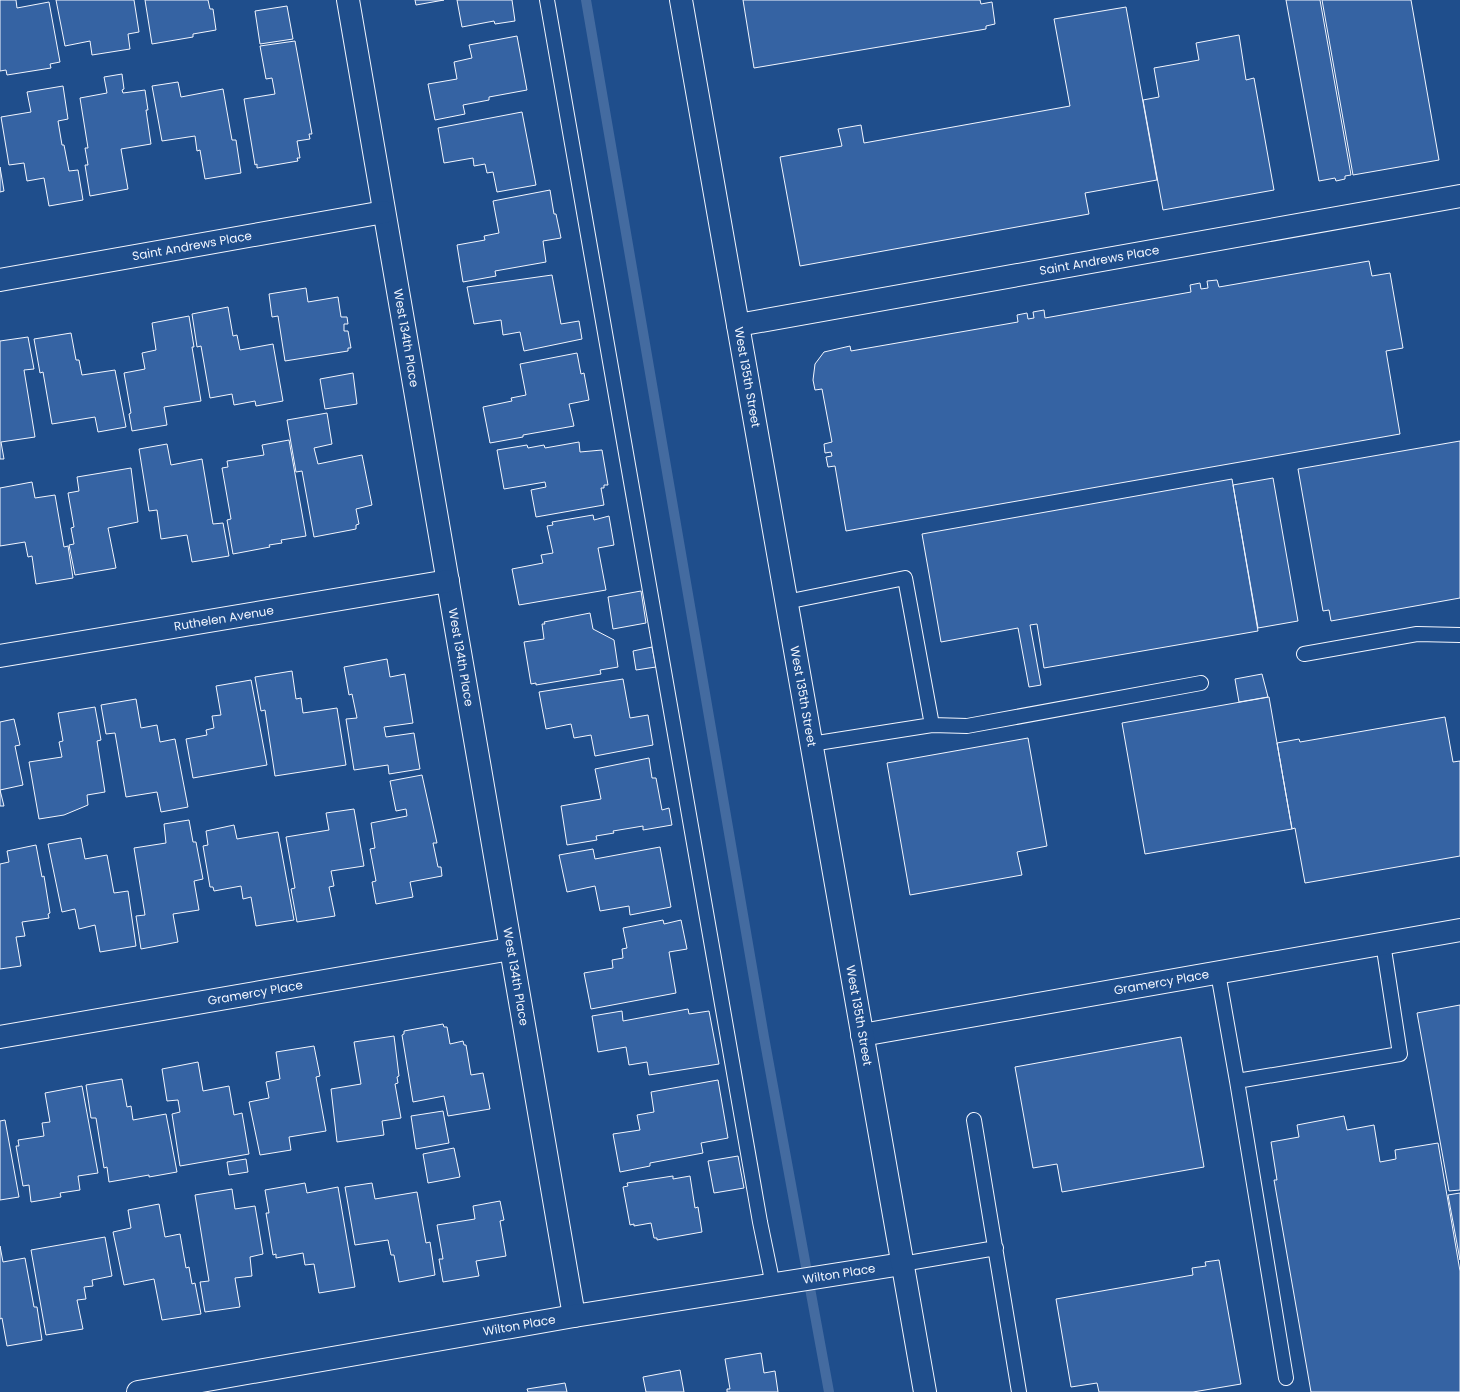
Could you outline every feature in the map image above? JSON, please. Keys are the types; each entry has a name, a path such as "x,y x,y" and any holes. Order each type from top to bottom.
{"street":[{"name":"West 134th Place","path":"348,0 574,1316"},
{"name":"West 135th Street","path":"681,0 925,1392"},
{"name":"Saint Andrews Place","path":"738,325 1460,196"},
{"name":"Saint Andrews Place","path":"0,280 384,212"},
{"name":"Ruthelen Avenue","path":"0,656 448,580"},
{"name":"Gramercy Place","path":"862,1035 1460,930"},
{"name":"Gramercy Place","path":"0,1037 510,949"},
{"name":"Wilton Place","path":"138,1392 574,1316 834,1276 902,1264"}],"lane":[{"path":"547,0 760,1222 777,1284"},
{"path":"786,602 905,578 932,725"},
{"path":"1304,654 1417,634 1460,635"},
{"path":"811,744 932,725 967,726 1201,683"},
{"path":"1237,1081 1400,1054 1383,944"},
{"path":"1218,973 1286,1378"},
{"path":"974,1120 1019,1392"},
{"path":"902,1264 996,1248"}],"building":[{"path":"0,0 16,0 17,8 49,2 60,62 50,64 51,68 7,75 6,70 0,71"},
{"path":"56,0 134,0 139,32 128,34 130,49 92,55 90,41 65,46"},
{"path":"145,0 208,0 210,9 213,9 216,30 193,34 193,37 152,44"},
{"path":"415,0 444,0 416,5"},
{"path":"457,0 512,0 515,21 495,24 494,21 462,27"},
{"path":"743,0 980,0 981,4 992,2 995,24 986,26 986,29 754,68"},
{"path":"1286,0 1320,0 1351,175 1345,176 1345,179 1336,181 1335,178 1319,181"},
{"path":"1322,0 1411,0 1439,160 1353,175"},
{"path":"287,6 293,39 260,44 255,11"},
{"path":"1126,7 1157,180 1085,193 1089,214 800,266 780,157 842,146 838,129 861,125 864,143 1070,106 1054,19"},
{"path":"1239,35 1246,80 1254,78 1274,190 1163,210 1143,100 1159,97 1154,68 1199,60 1196,43"},
{"path":"517,36 527,90 489,97 489,100 463,105 465,114 435,120 428,84 457,79 454,62 472,58 469,45"},
{"path":"295,41 312,134 309,134 310,139 297,141 300,158 297,158 298,161 257,168 257,164 255,165 244,99 275,94 272,78 266,79 260,46"},
{"path":"122,74 124,89 122,90 123,93 145,90 148,110 146,110 151,144 121,149 128,189 90,196 85,165 88,165 85,148 88,148 80,98 107,93 104,77"},
{"path":"178,82 181,97 223,89 232,140 236,140 241,173 205,179 200,150 197,151 195,136 162,141 152,86"},
{"path":"63,86 68,119 58,121 62,145 64,145 69,171 78,170 83,200 49,206 44,178 27,181 24,163 9,165 1,117 31,112 27,92"},
{"path":"522,112 536,185 497,192 493,172 487,173 485,164 474,166 473,158 444,163 438,128"},
{"path":"0,167 4,191 0,192"},
{"path":"550,190 554,214 556,214 561,238 543,241 546,262 495,271 496,276 463,282 457,245 485,240 484,236 499,233 493,201"},
{"path":"1369,261 1372,276 1390,273 1403,348 1386,351 1400,434 846,531 835,466 828,467 826,457 832,456 831,452 825,453 824,444 832,442 822,389 815,390 813,380 815,364 824,352 850,346 851,351 1018,322 1017,315 1027,313 1028,319 1034,318 1033,312 1044,310 1045,318 1191,292 1190,285 1200,283 1201,289 1208,288 1207,281 1217,280 1219,287"},
{"path":"552,275 561,324 579,321 582,339 524,351 520,332 503,335 501,320 474,324 467,287"},
{"path":"306,288 308,302 338,297 341,317 347,317 348,324 344,324 344,331 348,331 351,348 348,348 348,351 285,361 278,316 272,317 269,294"},
{"path":"228,307 233,336 237,335 240,350 273,344 283,401 256,406 255,401 234,405 232,394 210,398 201,346 197,347 192,314"},
{"path":"189,316 194,347 192,347 201,401 164,407 167,425 132,431 129,414 131,413 124,373 145,369 142,353 156,350 152,323"},
{"path":"71,333 76,360 79,360 82,375 115,370 126,427 98,432 95,417 52,424 43,372 40,373 34,339"},
{"path":"28,337 34,369 24,370 35,437 1,442 4,459 0,459 0,341"},
{"path":"577,353 581,374 584,373 589,400 569,404 574,426 523,435 523,437 490,443 483,407 512,401 511,398 526,395 520,364"},
{"path":"353,373 357,404 325,409 320,379"},
{"path":"327,413 332,444 314,448 318,464 362,455 372,505 356,509 359,524 356,525 356,529 314,537 302,471 296,472 287,420"},
{"path":"289,440 306,536 281,540 282,543 269,545 270,547 233,554 227,520 231,519 222,468 228,467 227,461 264,455 262,445"},
{"path":"1460,441 1460,598 1331,621 1329,610 1323,611 1298,469"},
{"path":"579,442 580,452 602,450 608,485 604,485 604,488 601,488 604,505 536,517 531,490 546,487 545,482 504,489 497,450 527,445 528,448 544,445 545,448"},
{"path":"167,444 171,465 202,459 213,524 223,523 229,556 192,562 187,535 161,539 157,510 149,511 139,449"},
{"path":"131,468 138,522 108,528 116,568 75,575 69,545 74,544 71,528 74,527 68,493 79,491 77,477"},
{"path":"1273,478 1298,621 1258,628 1233,485"},
{"path":"1232,479 1258,631 1044,668 1037,624 1030,625 1041,685 1029,687 1018,628 941,642 922,534"},
{"path":"32,482 35,498 55,495 64,547 68,546 73,578 36,584 32,556 28,557 25,542 0,546 0,488"},
{"path":"593,515 594,520 609,516 614,545 598,548 606,590 519,605 512,569 543,563 541,555 553,553 547,526 553,525 552,522"},
{"path":"641,591 646,623 613,629 608,597"},
{"path":"590,613 593,629 614,640 618,667 600,670 601,674 536,685 536,683 531,684 524,642 544,639 542,624 545,624 544,622"},
{"path":"652,647 656,667 636,670 633,651"},
{"path":"387,659 390,677 405,674 413,723 384,727 386,737 414,733 420,769 389,774 388,765 354,770 346,719 357,718 352,694 349,695 344,667"},
{"path":"292,671 296,699 301,698 303,713 337,708 346,765 275,776 265,710 261,711 255,677"},
{"path":"1262,674 1268,697 1239,702 1235,679"},
{"path":"623,679 630,718 648,715 653,745 595,756 591,735 574,738 571,724 546,729 539,692"},
{"path":"251,680 267,765 193,778 186,739 207,735 206,730 214,728 212,716 221,715 216,686"},
{"path":"1269,697 1292,829 1145,854 1122,723"},
{"path":"136,699 141,728 157,725 160,742 175,739 188,807 161,812 157,792 126,797 115,733 106,734 101,705"},
{"path":"95,707 101,740 97,741 105,792 87,795 88,805 64,815 39,819 29,762 62,757 59,742 63,741 58,713"},
{"path":"1445,717 1453,762 1460,761 1460,856 1305,883 1295,828 1292,829 1277,743 1299,739 1300,742"},
{"path":"14,719 20,745 15,746 23,785 0,790 0,722"},
{"path":"1028,738 1047,846 1017,852 1022,875 910,895 887,763"},
{"path":"649,758 652,778 656,778 662,810 669,808 672,825 643,830 643,826 613,831 614,833 596,836 597,840 567,845 561,806 601,799 595,769"},
{"path":"422,775 437,843 433,843 438,867 441,867 442,876 410,882 413,897 376,904 372,882 376,881 370,849 375,848 371,823 407,816 406,809 396,811 390,781"},
{"path":"0,790 4,806 0,806"},
{"path":"354,809 364,866 331,871 334,886 329,887 335,916 297,922 291,889 295,888 286,837 329,830 326,813"},
{"path":"189,820 193,842 196,842 203,879 194,881 199,910 173,914 178,942 141,949 136,916 145,915 134,848 166,843 164,824"},
{"path":"234,825 237,839 278,832 294,920 256,926 251,897 243,899 241,886 214,891 213,887 210,887 203,846 208,845 206,831"},
{"path":"81,838 85,859 107,855 114,893 128,891 136,946 100,952 95,925 79,929 75,909 62,912 48,844"},
{"path":"36,845 42,877 44,876 50,913 48,914 49,918 22,922 25,936 16,937 21,966 0,969 0,864 9,862 7,851"},
{"path":"660,847 671,907 630,915 629,906 600,911 595,886 567,892 559,855 593,849 595,859"},
{"path":"663,920 664,924 681,920 687,949 669,952 676,993 591,1009 584,973 613,968 612,960 623,958 622,949 627,948 623,928"},
{"path":"1460,1005 1460,1190 1449,1191 1417,1013"},
{"path":"688,1009 689,1014 709,1011 719,1064 649,1075 647,1062 629,1065 626,1047 598,1052 592,1016 622,1011 623,1021"},
{"path":"443,1024 444,1027 447,1027 450,1044 463,1041 464,1045 466,1045 471,1075 483,1073 490,1109 448,1116 444,1096 413,1102 402,1035 404,1034 404,1031"},
{"path":"394,1036 399,1076 397,1077 398,1083 395,1084 401,1118 382,1121 384,1135 337,1142 331,1089 361,1084 354,1042"},
{"path":"1181,1037 1204,1167 1062,1192 1057,1164 1033,1168 1015,1067"},
{"path":"314,1046 320,1076 316,1077 326,1131 289,1137 291,1150 260,1155 249,1102 269,1098 266,1082 280,1079 276,1052"},
{"path":"198,1062 203,1091 229,1086 234,1115 242,1113 249,1154 180,1166 172,1114 180,1112 178,1100 167,1101 162,1069"},
{"path":"122,1079 127,1107 131,1106 133,1120 166,1114 177,1172 109,1182 107,1167 104,1168 96,1118 91,1118 86,1085"},
{"path":"718,1080 728,1138 701,1143 703,1153 650,1163 650,1166 620,1172 613,1134 640,1130 637,1115 654,1112 651,1092"},
{"path":"82,1086 98,1173 78,1176 80,1190 60,1193 61,1197 31,1202 29,1185 23,1186 16,1146 19,1146 18,1140 44,1136 42,1123 50,1122 45,1093"},
{"path":"443,1111 449,1143 416,1149 411,1116"},
{"path":"1344,1116 1347,1130 1374,1125 1380,1162 1396,1159 1395,1150 1438,1143 1460,1271 1460,1392 1311,1392 1274,1180 1277,1180 1271,1142 1299,1137 1297,1125"},
{"path":"5,1120 19,1197 0,1200 0,1121"},
{"path":"454,1148 460,1177 428,1183 423,1154"},
{"path":"738,1156 744,1188 714,1193 708,1161"},
{"path":"246,1159 248,1172 229,1175 227,1162"},
{"path":"673,1176 673,1179 690,1176 695,1208 698,1207 702,1232 657,1240 657,1238 654,1238 651,1223 634,1226 634,1224 630,1225 623,1187 628,1186 627,1183"},
{"path":"305,1183 307,1193 338,1187 355,1287 319,1293 314,1264 305,1265 303,1253 276,1258 276,1254 273,1255 266,1213 269,1213 265,1190"},
{"path":"372,1183 375,1199 417,1192 426,1243 430,1242 435,1275 399,1282 394,1255 391,1255 388,1240 355,1245 345,1187"},
{"path":"232,1189 235,1209 255,1206 263,1254 250,1257 252,1276 235,1278 240,1307 205,1312 200,1282 209,1281 195,1195"},
{"path":"1460,1193 1460,1260 1448,1195"},
{"path":"500,1201 504,1220 500,1221 506,1256 476,1261 479,1276 443,1282 439,1259 443,1259 437,1225 475,1219 473,1206"},
{"path":"159,1204 165,1237 180,1234 186,1268 189,1267 192,1284 195,1283 201,1314 162,1320 154,1279 124,1285 113,1232 131,1228 128,1210"},
{"path":"105,1237 112,1276 92,1280 93,1286 84,1287 86,1299 77,1300 83,1329 46,1335 31,1250"},
{"path":"0,1246 3,1262 25,1258 34,1307 37,1307 42,1340 7,1346 2,1318 0,1319"},
{"path":"1219,1260 1241,1384 1193,1392 1099,1392 1097,1383 1071,1387 1056,1299 1193,1275 1192,1268 1206,1266 1205,1262"},
{"path":"761,1353 764,1373 775,1371 778,1392 727,1392 727,1389 730,1389 725,1359"},
{"path":"680,1370 684,1392 646,1392 643,1377"},
{"path":"565,1383 567,1392 528,1392 527,1389"}],"waterway":[{"path":"586,0 764,1037 829,1392"}]}
